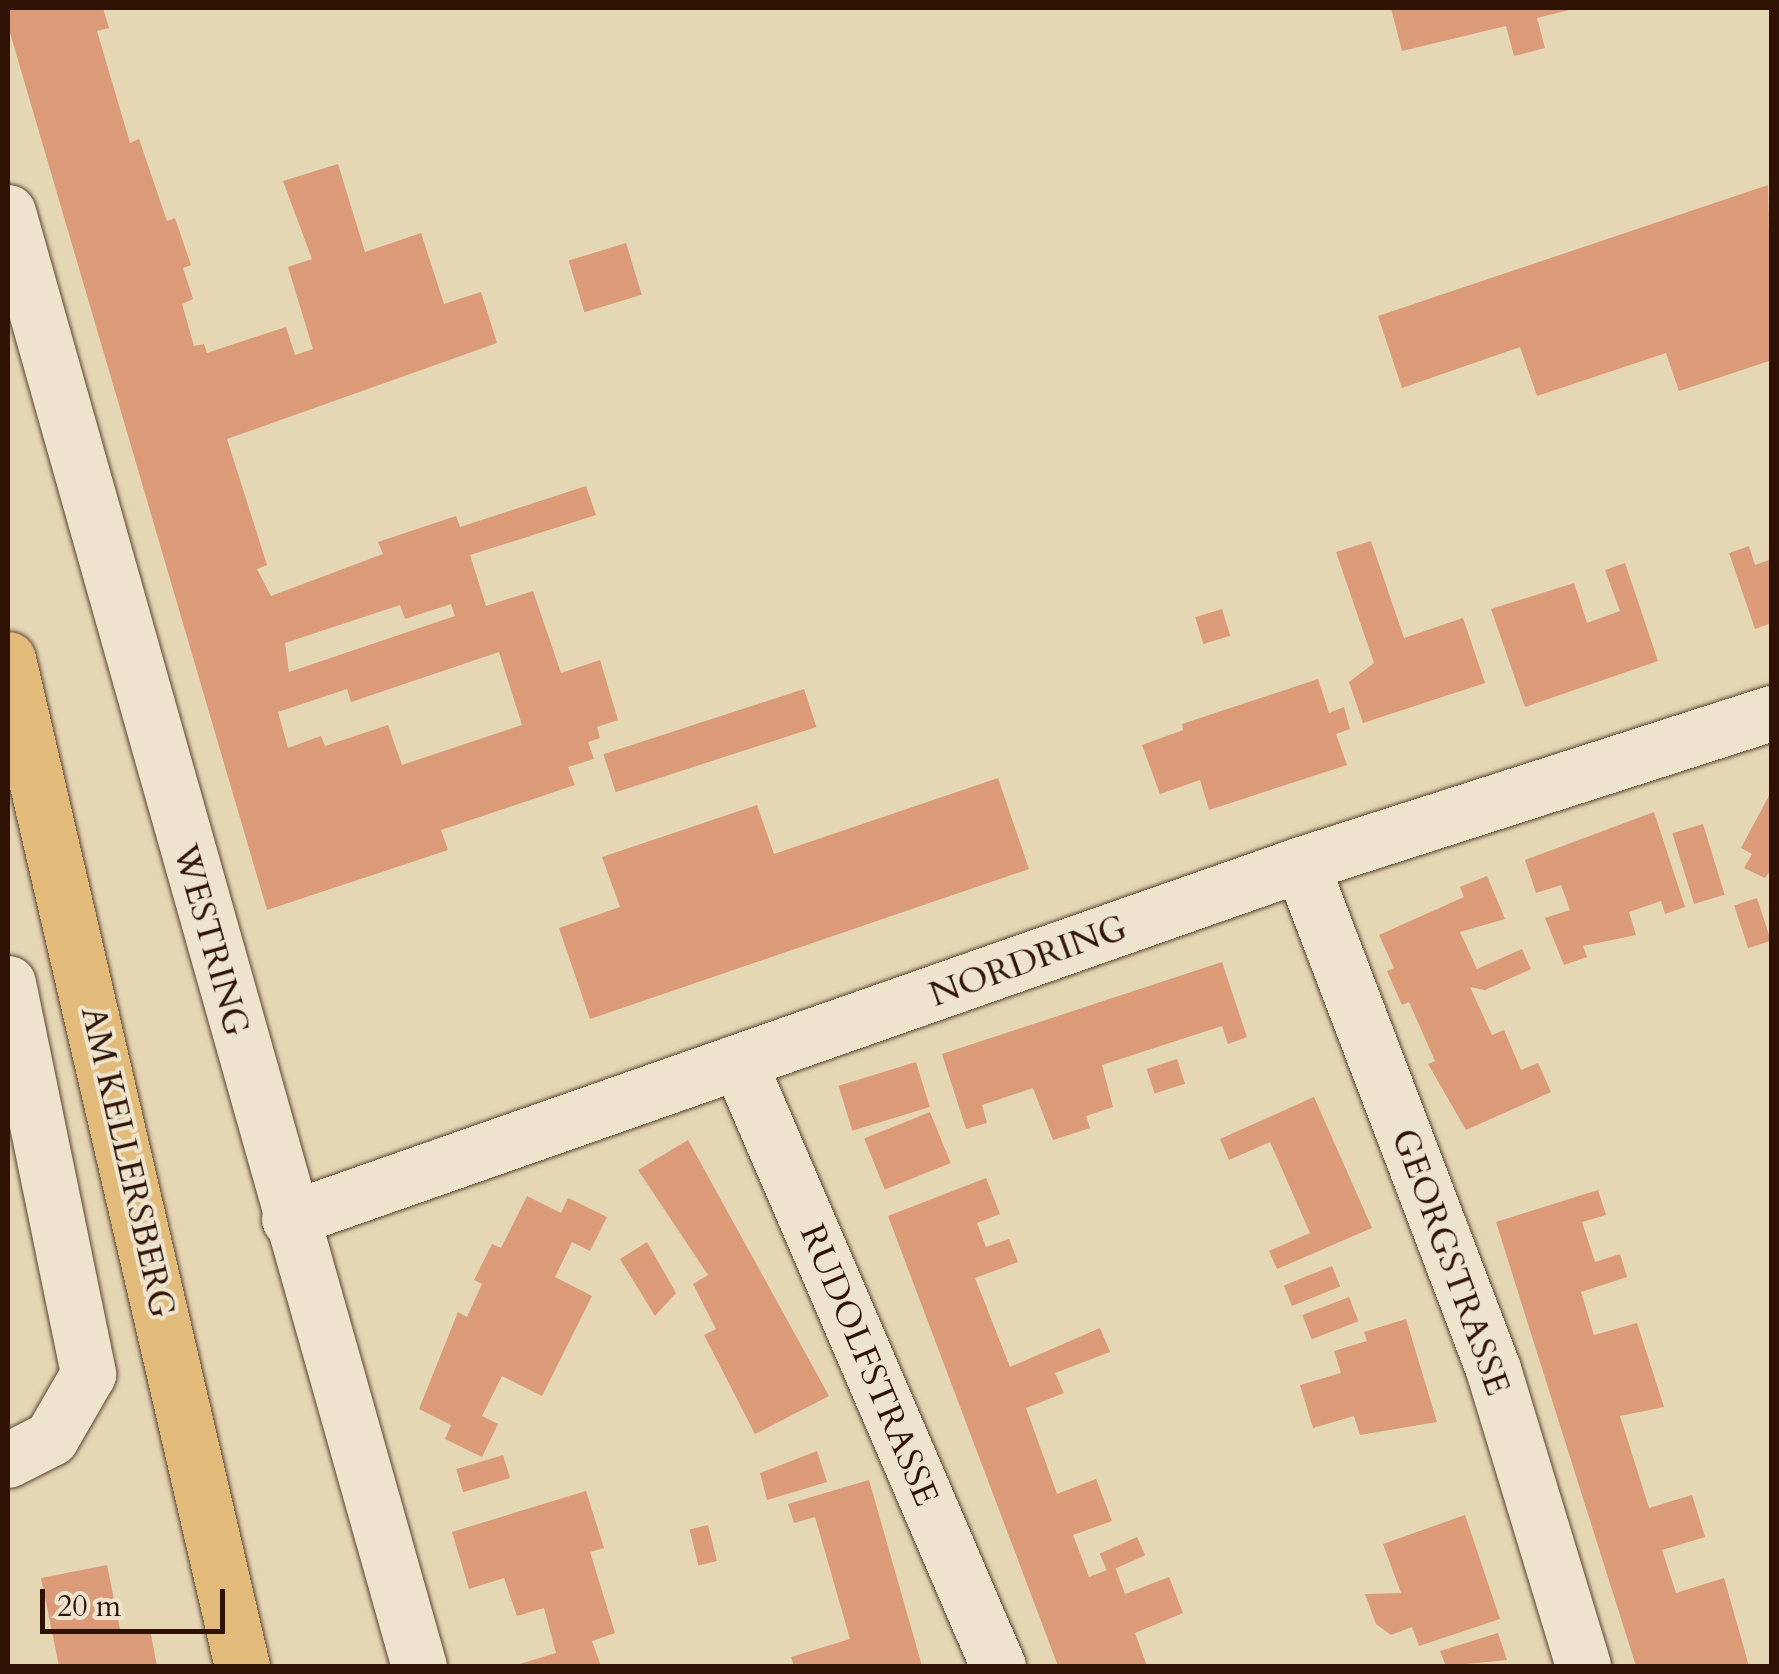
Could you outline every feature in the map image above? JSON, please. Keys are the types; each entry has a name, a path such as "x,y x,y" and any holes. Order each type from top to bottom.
{"main road":[{"name":"AM KELLERSBERG","path":"8,659 242,1666"}],"street":[{"name":"WESTRING","path":"8,212 288,1219 419,1666"},
{"name":"NORDRING","path":"288,1219 740,1065 1301,864 1772,713"},
{"name":"GEORGSTRASSE","path":"1301,864 1493,1369 1582,1666"},
{"path":"8,983 88,1374 51,1438 8,1460"},
{"name":"RUDOLFSTRASSE","path":"740,1065 998,1666"}],"building":[{"path":"8,8 103,8 109,28 97,31 130,143 139,139 167,221 175,218 191,265 183,268 193,299 182,304 194,346 204,344 207,353 286,327 295,355 313,349 288,267 312,259 283,181 338,164 365,252 421,233 444,304 481,292 497,343 227,439 267,565 257,569 271,596 383,554 378,542 456,516 460,527 586,486 596,515 470,555 486,606 533,591 561,673 600,660 618,720 597,727 600,738 588,742 594,759 568,767 575,785 441,830 448,850 267,910 8,26","holes":["451,604 455,616 289,672 285,643 400,605 405,619","499,652 522,725 402,765 388,725 325,746 321,736 288,748 278,712 347,689 351,702"]},
{"path":"1391,8 1573,9 1537,18 1545,48 1514,56 1506,26 1402,51"},
{"path":"1768,185 1772,360 1679,391 1666,353 1537,396 1520,347 1402,388 1378,316"},
{"path":"626,243 642,295 584,312 569,261"},
{"path":"1371,541 1404,638 1463,618 1485,683 1363,723 1349,682 1374,663 1336,552"},
{"path":"1749,546 1755,565 1772,559 1772,623 1755,629 1729,553"},
{"path":"1625,563 1658,661 1525,707 1491,609 1574,583 1587,623 1620,611 1605,570"},
{"path":"1222,609 1230,636 1203,644 1195,617"},
{"path":"1318,679 1329,713 1344,707 1350,729 1336,734 1347,765 1209,810 1200,780 1160,794 1142,745 1183,730 1182,724"},
{"path":"804,689 816,727 616,792 603,754"},
{"path":"998,778 1029,869 590,1019 559,928 620,907 602,857 757,805 774,854"},
{"path":"1772,790 1772,867 1765,878 1744,868 1752,854 1741,848"},
{"path":"1654,812 1685,907 1665,914 1661,901 1629,912 1636,935 1583,946 1587,957 1564,965 1545,918 1570,910 1561,885 1536,893 1525,860"},
{"path":"1703,824 1725,895 1694,904 1672,833"},
{"path":"1487,876 1505,919 1460,932 1477,969 1522,949 1531,969 1485,990 1470,987 1492,1035 1504,1030 1521,1070 1538,1063 1551,1092 1466,1130 1428,1064 1435,1061 1409,1002 1402,1005 1387,971 1394,968 1379,935 1464,897 1460,887"},
{"path":"1757,898 1771,941 1748,948 1734,905"},
{"path":"1222,962 1247,1037 1228,1044 1222,1026 1102,1065 1113,1107 1086,1116 1090,1128 1053,1140 1033,1088 982,1105 987,1123 966,1129 942,1054"},
{"path":"1177,1059 1185,1084 1155,1094 1147,1069"},
{"path":"916,1062 930,1107 852,1131 839,1086"},
{"path":"1314,1097 1372,1228 1277,1269 1269,1251 1310,1233 1270,1142 1229,1160 1220,1139"},
{"path":"930,1112 951,1163 885,1190 864,1139"},
{"path":"688,1140 829,1396 755,1434 704,1335 716,1329 693,1284 708,1275 638,1170"},
{"path":"986,1178 1000,1214 977,1223 986,1247 1009,1239 1018,1262 975,1278 1010,1367 1100,1328 1110,1352 1055,1373 1064,1393 1026,1408 1057,1494 1096,1479 1112,1521 1073,1535 1089,1577 1115,1567 1125,1594 1169,1577 1183,1613 1135,1633 1147,1666 1058,1666 888,1216"},
{"path":"1598,1190 1606,1215 1582,1222 1595,1262 1620,1254 1627,1277 1581,1292 1594,1335 1637,1323 1664,1407 1620,1416 1649,1508 1692,1495 1705,1537 1662,1550 1676,1593 1724,1578 1749,1666 1636,1666 1496,1222"},
{"path":"527,1196 561,1213 568,1198 607,1217 590,1251 572,1242 555,1277 592,1296 542,1396 502,1376 482,1416 498,1424 482,1457 445,1439 451,1425 419,1409 458,1312 467,1317 482,1284 474,1280 492,1244 501,1248"},
{"path":"647,1242 676,1293 655,1316 620,1259"},
{"path":"1332,1266 1340,1286 1292,1306 1284,1285"},
{"path":"1349,1297 1358,1321 1312,1339 1302,1315"},
{"path":"1406,1319 1437,1422 1360,1435 1354,1416 1313,1428 1300,1385 1341,1373 1334,1351 1367,1341 1364,1332"},
{"path":"817,1451 827,1482 767,1500 760,1473"},
{"path":"503,1455 510,1478 463,1492 456,1469"},
{"path":"869,1480 922,1666 794,1666 791,1657 850,1639 815,1517 794,1523 788,1504"},
{"path":"586,1491 604,1548 590,1552 615,1633 592,1641 601,1666 513,1666 556,1653 544,1608 517,1616 504,1578 469,1589 452,1532"},
{"path":"1465,1515 1500,1619 1419,1646 1412,1627 1391,1635 1376,1624 1365,1594 1401,1593 1383,1544"},
{"path":"708,1525 717,1561 699,1565 690,1530"},
{"path":"1137,1537 1145,1555 1108,1572 1100,1554"},
{"path":"107,1565 121,1634 150,1630 157,1666 59,1666 41,1578"},
{"path":"1498,1633 1507,1660 1446,1666 1440,1651"}]}
